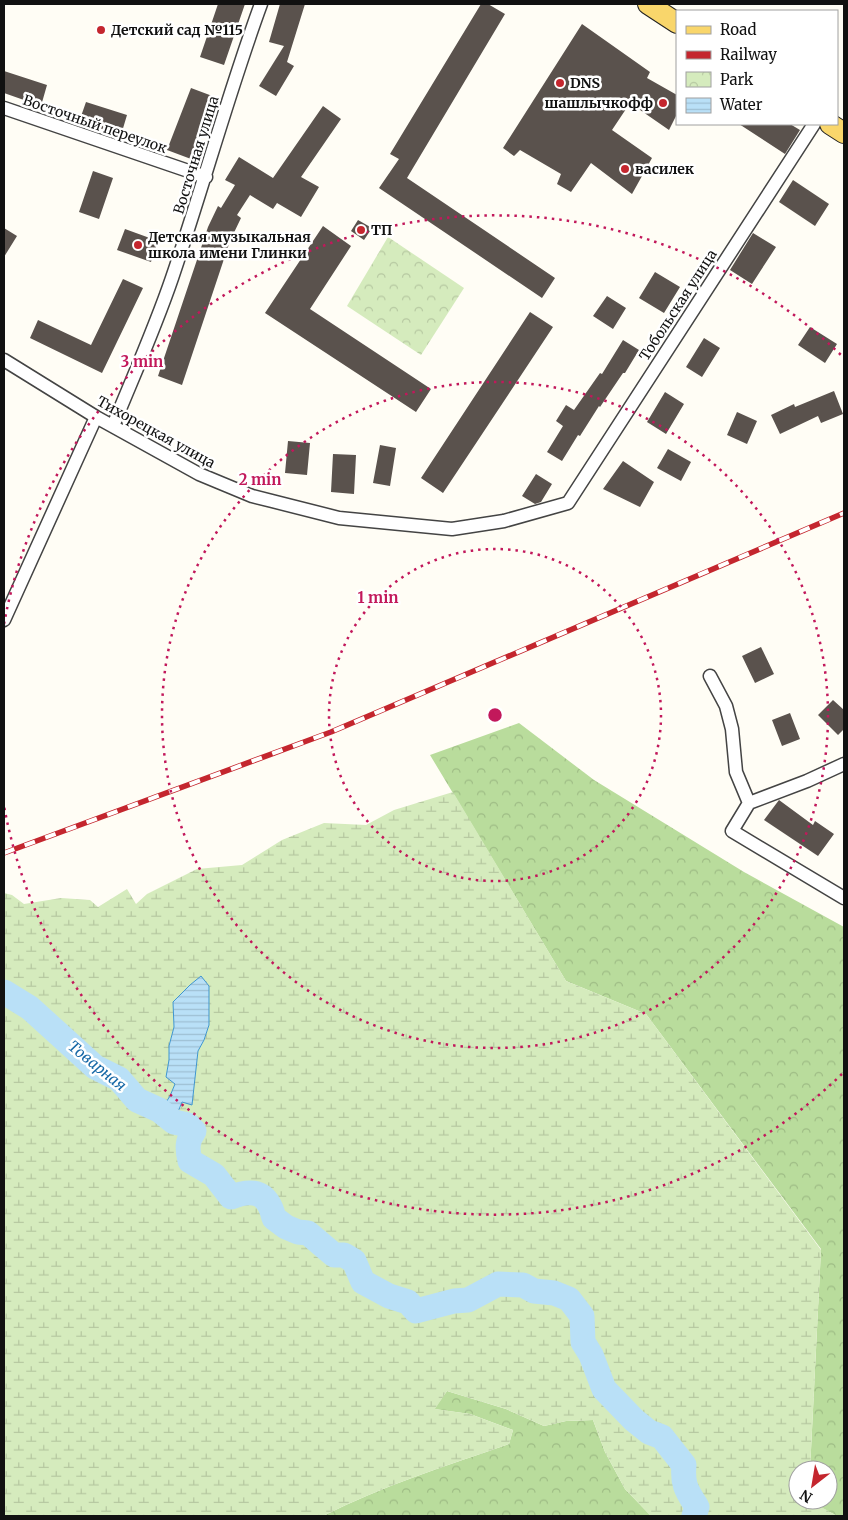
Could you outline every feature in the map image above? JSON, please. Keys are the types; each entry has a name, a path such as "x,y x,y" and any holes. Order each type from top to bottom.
{"main road":[{"path":"648,4 676,22"},
{"path":"832,125 844,133"}],"street":[{"name":"Восточная улица","path":"113,426 172,281 206,177 247,40 261,4"},
{"name":"Восточный переулок","path":"4,108 206,177"},
{"name":"Тобольская улица","path":"568,503 813,125"},
{"name":"Тихорецкая улица","path":"4,360 96,417 199,474 252,496 339,518 452,529 504,521 568,503"},
{"path":"4,620 96,417"},
{"path":"710,676 726,706 732,729 736,772 749,803"},
{"path":"844,764 807,782 749,803 732,831 844,898"}],"green space":[{"path":"388,237 464,288 421,355 347,306"},
{"path":"519,723 594,780 744,872 844,927 844,1516 837,1516 826,1510 838,1510 838,1460 810,1460 821,1249 646,1014 566,981 430,755"},
{"path":"453,792 566,981 646,1014 821,1250 810,1460 788,1460 788,1510 826,1510 837,1516 651,1516 625,1489 605,1452 593,1420 566,1421 544,1426 506,1409 447,1391 435,1409 470,1414 513,1430 509,1444 391,1486 323,1516 4,1516 4,893 12,895 24,904 61,898 90,900 98,907 127,889 136,904 147,894 197,869 242,865 282,840 324,823 366,825 394,810","holes":["209,986 209,1025 198,1051 192,1104 183,1102 174,1122 159,1110 170,1096 175,1084 166,1077 169,1046 174,1027 173,1002"]},
{"path":"447,1391 506,1409 544,1426 566,1421 593,1420 605,1452 625,1489 651,1516 323,1516 391,1486 509,1444 513,1430 470,1414 434,1409"}],"water":[{"path":"201,976 209,986 209,1025 198,1051 192,1105 182,1102 174,1122 165,1126 154,1121 170,1096 175,1084 166,1077 169,1046 174,1027 173,1002"}],"building":[{"path":"218,4 245,4 224,65 200,57"},
{"path":"280,4 305,4 287,62 294,66 276,96 259,86 284,46 269,42"},
{"path":"481,4 488,4 505,14 407,178 555,278 542,298 379,188 399,159 390,154"},
{"path":"582,24 650,72 647,78 676,94 676,116 669,130 630,103 612,130 652,158 632,194 591,163 571,192 557,184 561,174 520,150 514,156 503,148"},
{"path":"4,71 47,85 41,106 4,93"},
{"path":"191,88 215,97 191,159 167,150"},
{"path":"86,102 127,115 121,135 79,122"},
{"path":"323,106 341,119 301,177 319,187 301,217 277,203 273,209 250,195 237,215 241,218 230,241 182,385 158,376 208,227 218,206 221,208 235,185 225,180 239,157 273,178"},
{"path":"741,125 792,125 800,130 785,154"},
{"path":"93,171 113,178 99,219 79,212"},
{"path":"793,180 829,204 815,226 779,202"},
{"name":"ТП","path":"358,220 372,228 364,240 351,231"},
{"path":"323,226 351,246 310,309 431,389 416,412 265,313"},
{"path":"4,228 17,236 4,257"},
{"name":"Детская музыкальная школа имени Глинки","path":"125,229 158,241 151,262 117,250"},
{"path":"753,233 776,247 752,284 730,270"},
{"path":"655,272 680,287 664,313 639,298"},
{"path":"123,279 143,288 102,373 30,338 38,320 91,345"},
{"path":"607,296 626,308 613,329 593,316"},
{"path":"530,312 553,327 443,493 421,478"},
{"path":"810,327 837,344 825,363 798,345"},
{"path":"704,338 720,348 702,377 686,367"},
{"path":"623,340 639,350 580,436 578,435 562,461 547,452 563,426 556,421 566,405 574,410 600,373 602,374"},
{"path":"834,391 843,414 821,423 818,416 780,434 771,415 794,404 795,407"},
{"path":"665,392 684,404 666,434 647,422"},
{"path":"737,412 757,421 747,444 727,435"},
{"path":"288,441 310,443 307,475 285,473"},
{"path":"380,445 396,448 390,486 373,483"},
{"path":"668,449 691,462 681,481 657,468"},
{"path":"333,454 356,455 354,494 331,492"},
{"path":"623,461 654,482 640,507 603,489"},
{"path":"536,474 552,484 541,502 535,504 522,496"},
{"path":"761,647 774,674 755,683 742,656"},
{"path":"833,700 844,710 844,729 838,735 818,715"},
{"path":"790,713 800,739 782,746 772,720"},
{"path":"779,800 813,825 815,821 834,834 818,856 764,820"}],"waterway":[{"name":"Товарная","path":"4,992 30,1008 95,1067 119,1079 137,1100 159,1110 174,1122 188,1125 194,1131 188,1145 190,1161 214,1175 231,1197 239,1194 254,1193 264,1198 274,1218 286,1227 298,1232 308,1233 334,1255 344,1255 354,1261 363,1282 389,1296 408,1302 416,1311 454,1301 468,1300 498,1284 523,1285 534,1291 554,1293 569,1299 582,1316 583,1342 591,1355 604,1389 634,1420 649,1432 662,1437 684,1465 686,1488 697,1507 694,1516"}],"railway":[{"path":"4,853 331,732 844,513"}],"place":[{"name":"Детский сад №115","path":"101,30"},
{"name":"DNS","path":"560,83"},
{"name":"шашлычкофф","path":"663,103"},
{"name":"василек","path":"625,169"},
{"name":"ТП","path":"361,230"},
{"name":"Детская музыкальная школа имени Глинки","path":"138,245"}]}
